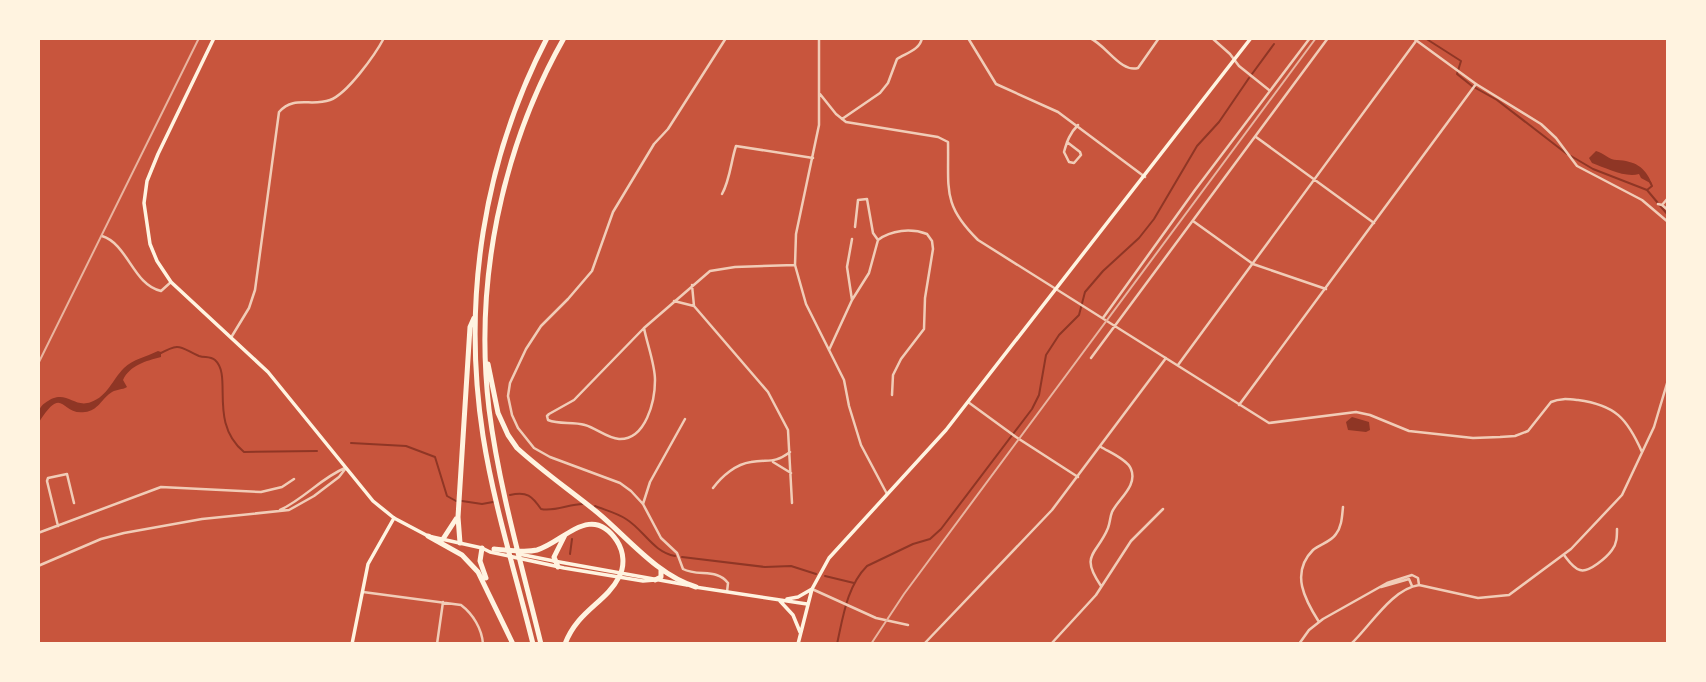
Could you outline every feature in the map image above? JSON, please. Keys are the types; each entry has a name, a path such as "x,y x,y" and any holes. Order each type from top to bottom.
{"highway":[{"path":"533,643 506,540 484,438 478,395 475,315 480,248 494,178 518,100 547,38"},
{"path":"541,643 495,442 486,358 488,283 501,203 514,155 532,103 564,38"},
{"path":"460,543 458,517 470,327 475,315"},
{"path":"486,358 498,413 517,448 601,515 661,569 696,587"},
{"path":"443,539 451,531 458,517"},
{"path":"494,549 535,551 580,526 599,527 615,538 621,548 623,560 621,575 575,623 565,643"},
{"path":"558,567 554,561 557,549 567,532"},
{"path":"428,536 458,552 474,566 502,618"},
{"path":"482,548 480,565 513,643"},
{"path":"656,580 661,577 661,569"}],"main road":[{"path":"215,38 158,154 148,181 144,203 150,244 157,261 172,282 232,336 288,395 375,503 394,519 428,536 656,580 807,604"},
{"path":"798,643 812,589 829,558 935,443 1251,38"},
{"path":"352,643 368,564 394,519"},
{"path":"482,548 558,567 643,581 656,580"},
{"path":"778,600 798,597 812,589"},
{"path":"778,600 793,615 800,633"}],"street":[{"path":"232,336 249,308 255,290 279,112 294,102 330,100 337,96 372,57 384,38"},
{"path":"726,38 668,129 654,144 613,212 592,271 541,326 526,349 509,389 509,405 518,428 534,448 550,457 620,483 643,503 661,538 677,553 683,569 689,572 718,574 728,583 727,592"},
{"path":"819,38 819,125 796,234 795,265 806,304 844,380 861,445 887,494"},
{"path":"842,119 880,93 888,83 897,59 916,49 922,38"},
{"path":"968,38 996,83 1010,92 1047,106 1078,125 1145,177"},
{"path":"1090,38 1101,43 1125,68 1132,69 1138,68 1159,38"},
{"path":"1212,38 1270,90"},
{"path":"1103,318 1310,38"},
{"path":"1091,358 1328,38"},
{"path":"1178,365 1415,40 1476,84 1541,124 1556,138 1577,166 1642,200 1668,222"},
{"path":"1240,405 1476,84"},
{"path":"820,93 842,119 862,126 938,137 948,142 951,204 960,222 990,249 1057,288 1269,423 1356,412 1409,431 1486,438 1522,434 1531,428 1553,400 1578,400 1604,405 1614,411 1632,432 1642,452"},
{"path":"1067,142 1081,155 1074,163 1069,162 1064,152 1067,142 1078,125"},
{"path":"1256,137 1374,223"},
{"path":"723,194 736,146 813,158"},
{"path":"1668,198 1660,205 1668,210"},
{"path":"855,227 858,200 867,199 873,233 878,240"},
{"path":"1193,221 1253,264 1326,289"},
{"path":"829,350 852,300 869,272 878,240 891,232 922,232 930,237 933,245 925,298 925,329 892,375 892,395"},
{"path":"102,236 111,240 144,281 155,290 160,291 172,282"},
{"path":"852,239 847,267 852,300"},
{"path":"644,328 655,380 651,409 646,422 638,431 622,439 576,422 557,424 548,420 547,416 553,410 574,400 644,328 703,276 716,269 795,265"},
{"path":"692,285 694,306"},
{"path":"674,300 694,306 768,392 788,430 792,503"},
{"path":"924,643 1052,510 1166,358"},
{"path":"1351,643 1393,598 1412,586 1419,585 1478,598 1509,595 1564,555 1622,495 1654,427 1668,380"},
{"path":"968,402 1011,434 1078,477"},
{"path":"643,503 650,482 685,419"},
{"path":"1101,447 1131,468 1132,480 1114,509 1108,529 1091,555 1090,564 1101,586"},
{"path":"713,488 742,464 780,460 790,452"},
{"path":"772,462 791,473"},
{"path":"277,511 303,497 332,474 346,468"},
{"path":"38,565 124,533 202,519 289,510 305,503 340,477 346,468"},
{"path":"58,526 48,478 67,474 74,503"},
{"path":"38,533 161,487 261,492 282,487 295,478"},
{"path":"1319,622 1301,586 1302,570 1311,553 1338,531 1343,507"},
{"path":"1051,643 1096,595 1131,541 1163,509"},
{"path":"1564,555 1578,569 1587,570 1613,549 1617,528"},
{"path":"1401,581 1414,575 1419,585"},
{"path":"1299,643 1309,629 1319,622 1381,587 1409,579 1412,586"},
{"path":"812,589 876,618 908,625"},
{"path":"362,592 443,602 466,609 481,631 484,643"},
{"path":"437,643 443,602"}],"shaded area":[{"path":"1596,151 1611,159 1638,166 1652,184 1639,174 1622,174 1592,163 1589,158"},
{"path":"161,352 161,357 134,367 123,380 127,387 112,392 93,409 77,412 58,403 47,411 39,422 40,409 45,403 59,397 79,403 91,402 106,392 128,365"},
{"path":"1352,417 1369,422 1370,430 1348,430 1346,422"}],"waterway":[{"path":"1425,38 1461,61 1457,74 1497,100 1567,154"},
{"path":"1252,74 1274,44"},
{"path":"837,644 847,602 860,574 867,566 913,544 930,539 941,529 1032,409 1039,395 1046,355 1059,335 1079,315 1085,292 1103,271 1139,238 1154,219 1197,146 1219,122 1249,78"},
{"path":"1571,156 1593,169 1647,190 1668,215"},
{"path":"1647,190 1652,186 1650,182"},
{"path":"159,354 180,347 215,360 222,377 227,427 233,440 244,452 317,451"},
{"path":"351,443 406,446 435,457 447,496 456,501"},
{"path":"510,495 529,496 541,509 583,504"},
{"path":"462,501 482,504 493,502"},
{"path":"595,506 626,519 661,550 675,556"},
{"path":"570,554 572,539"},
{"path":"682,557 765,567 791,566 816,574"},
{"path":"825,576 854,583"}],"railway":[{"path":"38,364 199,38"},
{"path":"871,644 904,594 1316,38"}]}
